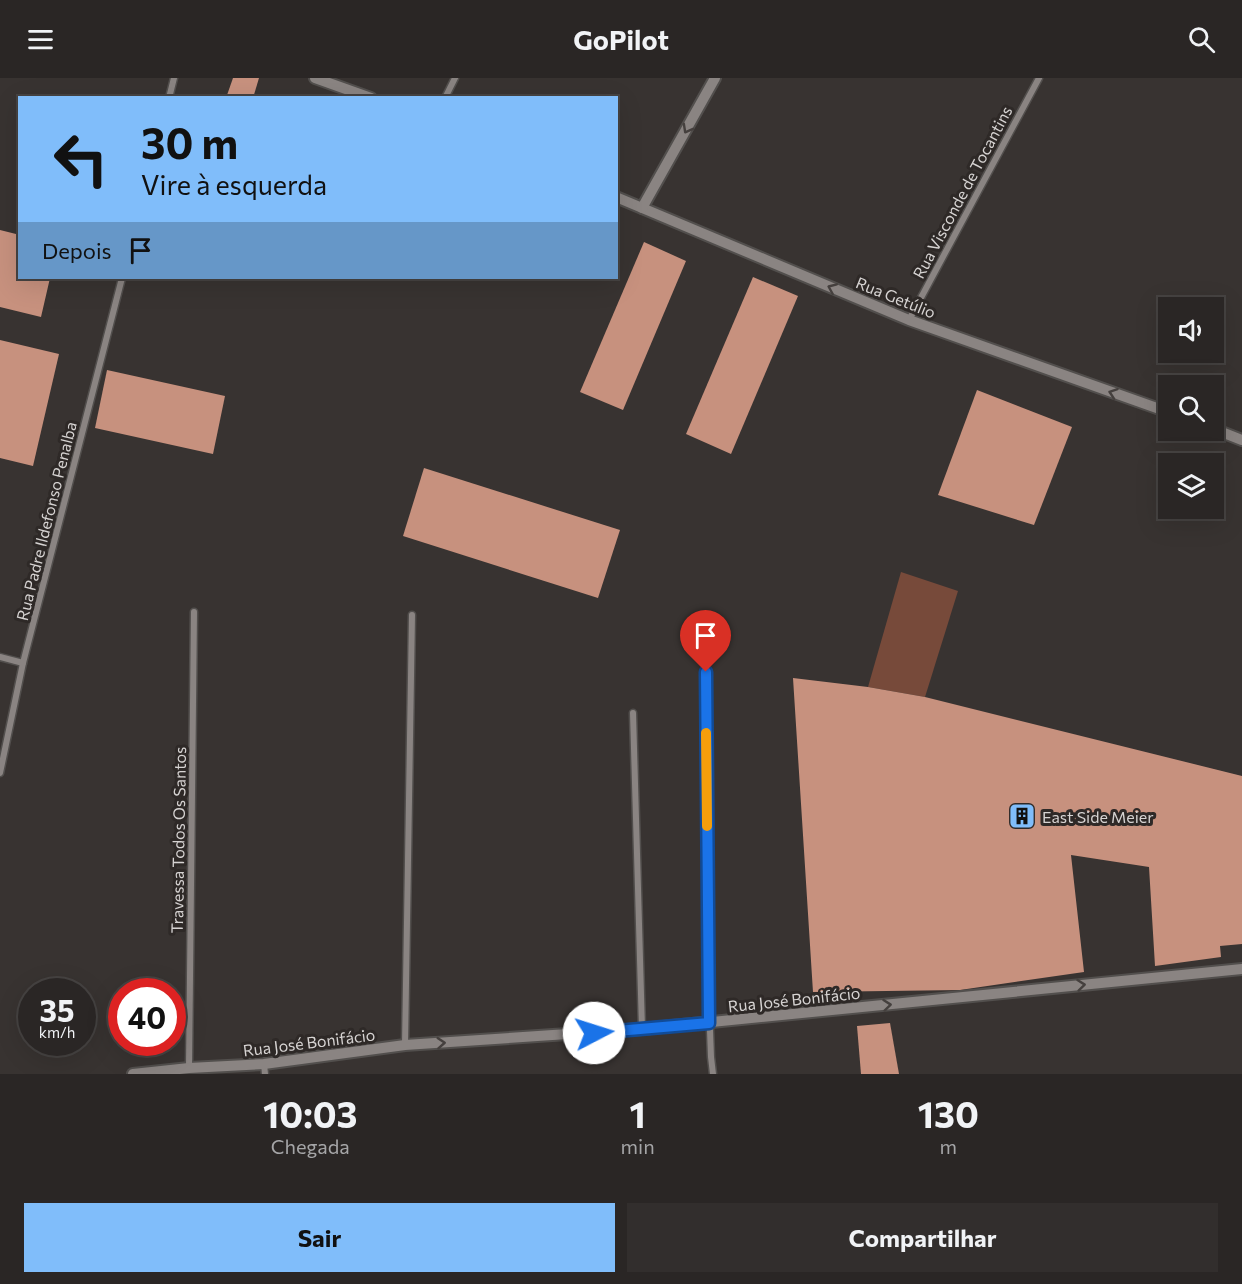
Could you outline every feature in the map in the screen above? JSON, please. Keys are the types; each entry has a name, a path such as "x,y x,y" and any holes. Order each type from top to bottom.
{"street":[{"path":"170,96 174,78"},
{"path":"315,78 365,96"},
{"path":"446,96 455,78"},
{"path":"642,208 716,78"},
{"name":"Rua Visconde de Tocantins","path":"909,320 1039,78"},
{"name":"Rua Getúlio","path":"618,198 909,320 1158,408"},
{"name":"Rua Padre Ildefonso Penalba","path":"0,773 23,663 122,279"},
{"path":"1224,433 1242,440"},
{"name":"Travessa Todos Os Santos","path":"189,1068 194,612"},
{"path":"405,1045 412,615"},
{"path":"0,657 23,663"},
{"path":"706,672 709,1023 713,1074"},
{"path":"633,713 642,1029"},
{"name":"Rua José Bonifácio","path":"133,1074 189,1068 264,1069 405,1045 709,1023 1242,969"}],"shaded area":[{"path":"901,572 958,591 925,697 868,687"}],"building":[{"path":"233,78 259,78 254,96 227,96"},
{"path":"0,230 18,234 18,279 50,279 41,317 0,307"},
{"path":"644,242 686,261 623,410 580,392"},
{"path":"753,277 798,296 731,454 686,434"},
{"path":"0,340 59,354 33,466 0,458"},
{"path":"107,370 225,396 213,454 95,428"},
{"path":"977,390 1072,427 1034,525 938,495"},
{"path":"424,468 620,530 598,598 403,536"},
{"name":"East Side Meier","path":"793,678 925,697 1242,776 1242,944 1220,946 1221,957 1155,966 1149,867 1071,855 1084,972 960,990 813,992"},
{"path":"890,1023 899,1074 861,1074 857,1026"}],"slow traffic":[{"path":"706,733 707,826"}],"place":[{"name":"East Side Meier","path":"1022,816"}],"route":[{"path":"594,1033 709,1023 706,672"}]}
